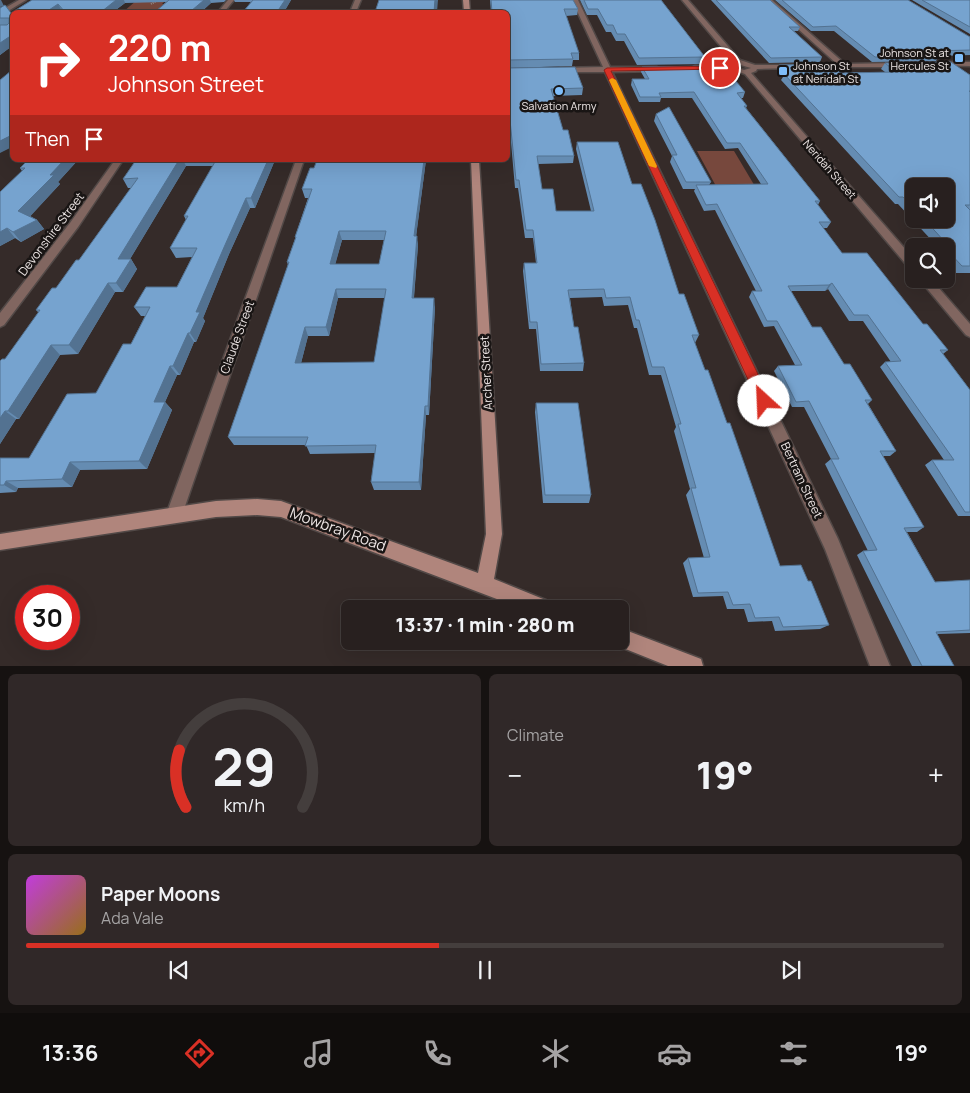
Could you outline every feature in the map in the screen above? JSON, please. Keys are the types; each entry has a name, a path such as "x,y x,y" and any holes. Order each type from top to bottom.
{"main road":[{"name":"Archer Street","path":"475,162 494,534 484,585"},
{"name":"Mowbray Road","path":"0,542 174,514 257,507 280,509 424,561 523,600"},
{"path":"629,641 694,666"}],"street":[{"path":"0,14 23,0"},
{"path":"223,10 231,0"},
{"name":"Bertram Street","path":"576,0 607,70 832,545 880,666"},
{"path":"685,0 735,57 734,65"},
{"path":"769,0 844,66"},
{"path":"929,64 970,64"},
{"path":"685,68 734,65 750,69 913,65"},
{"path":"553,70 665,69"},
{"name":"Neridah Street","path":"750,69 905,255"},
{"name":"Devonshire Street","path":"0,322 74,226 119,162"},
{"name":"Claude Street","path":"174,514 299,162"},
{"path":"933,288 970,332"}],"path":[{"path":"151,4 158,0"}],"shaded area":[{"path":"137,0 166,0 162,4 177,4 171,10 125,10"},
{"path":"697,151 734,151 756,188 717,188"}],"building":[{"path":"32,0 116,0 104,10 63,10 58,4 49,10 16,10"},
{"path":"169,0 204,0 192,10 157,10"},
{"path":"253,0 285,0 278,10 245,10"},
{"path":"379,0 435,0 434,10 376,10"},
{"path":"491,0 573,0 578,9 564,9 579,53 571,53 573,59 510,60 510,10 492,10"},
{"path":"584,0 661,0 705,57 639,58 625,34 617,34 613,25 607,25 598,9 588,9"},
{"path":"716,0 770,0 800,27 789,27 822,57 771,58"},
{"path":"782,0 908,0 970,37 970,50 932,51 939,56 875,57 836,26 813,27"},
{"path":"922,0 970,0 970,27"},
{"path":"5,5 10,12 10,36 0,43 0,25 7,25 9,23 9,18 0,18 0,8"},
{"path":"951,62 970,75 970,205 965,205 970,210 970,266 962,266 955,259 955,238 941,238 932,228 955,228 955,178 905,178 905,199 899,197 784,74 788,74 779,65 831,64 841,73 896,72 885,63"},
{"path":"711,66 717,75 731,75 745,92 737,93 747,106 744,106 820,201 815,201 831,222 819,222 842,253 867,253 923,324 927,324 948,350 940,350 970,390 970,512 965,512 932,460 954,460 885,362 901,361 868,315 854,315 832,283 829,285 788,286 812,327 821,327 844,364 850,364 872,400 865,400 896,451 880,451 924,527 904,528 935,582 970,580 970,630 936,632 954,666 922,666 863,551 877,550 831,459 839,459 809,401 796,402 778,366 802,365 777,321 767,321 752,291 762,291 717,204 706,205 696,185 768,184 740,143 727,143 694,92 659,93 661,97 640,97 632,79 649,79 642,67"},
{"path":"575,67 583,88 551,89 563,130 568,130 574,156 537,156 542,189 553,189 556,211 594,211 577,142 618,142 632,184 641,184 679,294 684,294 699,335 692,335 705,370 708,370 727,423 730,423 780,566 801,565 808,581 811,581 829,625 783,627 779,617 755,618 750,604 733,605 728,592 698,593 688,558 710,557 691,488 696,488 678,424 681,424 664,367 652,367 639,320 636,320 630,297 606,298 604,289 568,290 574,327 578,327 584,363 541,364 537,322 530,322 524,263 537,263 533,230 526,230 519,180 516,180 510,120 510,68"},
{"path":"10,72 10,136 0,141 0,80"},
{"path":"669,107 711,182 686,182 672,155 677,155 656,114"},
{"path":"26,162 62,162 50,175 54,175 18,211 37,220 13,232 7,228 0,232 0,192 25,168 20,168"},
{"path":"135,162 178,162 118,259 131,259 116,283 108,283 69,345 51,345 8,411 5,411 0,418 0,361 5,359 40,310 36,310 52,288 56,288 76,260 79,260 138,178 123,179"},
{"path":"215,162 267,162 251,198 246,198 196,312 200,312 173,366 170,366 154,402 165,402 139,461 70,462 62,479 6,481 4,485 0,485 0,458 29,458 67,394 96,393 123,344 131,344 150,307 134,307 146,287 177,287 197,248 170,248 188,216 184,216"},
{"path":"316,162 424,162 414,236 417,236 412,298 434,298 428,406 425,406 419,482 371,482 376,445 305,446 308,437 228,437 289,262 287,262 312,189 302,189 310,168 314,168","holes":["339,231 386,231 379,264 330,264","336,289 386,289 374,362 295,363 305,327 326,327"]},
{"path":"536,403 578,403 591,495 545,495"}],"slow traffic":[{"path":"612,80 653,166"}],"place":[{"name":"Johnson St at Hercules St","path":"959,58"},
{"name":"Johnson St at Neridah St","path":"783,71"},
{"name":"Salvation Army","path":"559,91"}],"route":[{"path":"720,68 607,70 764,401"}]}
